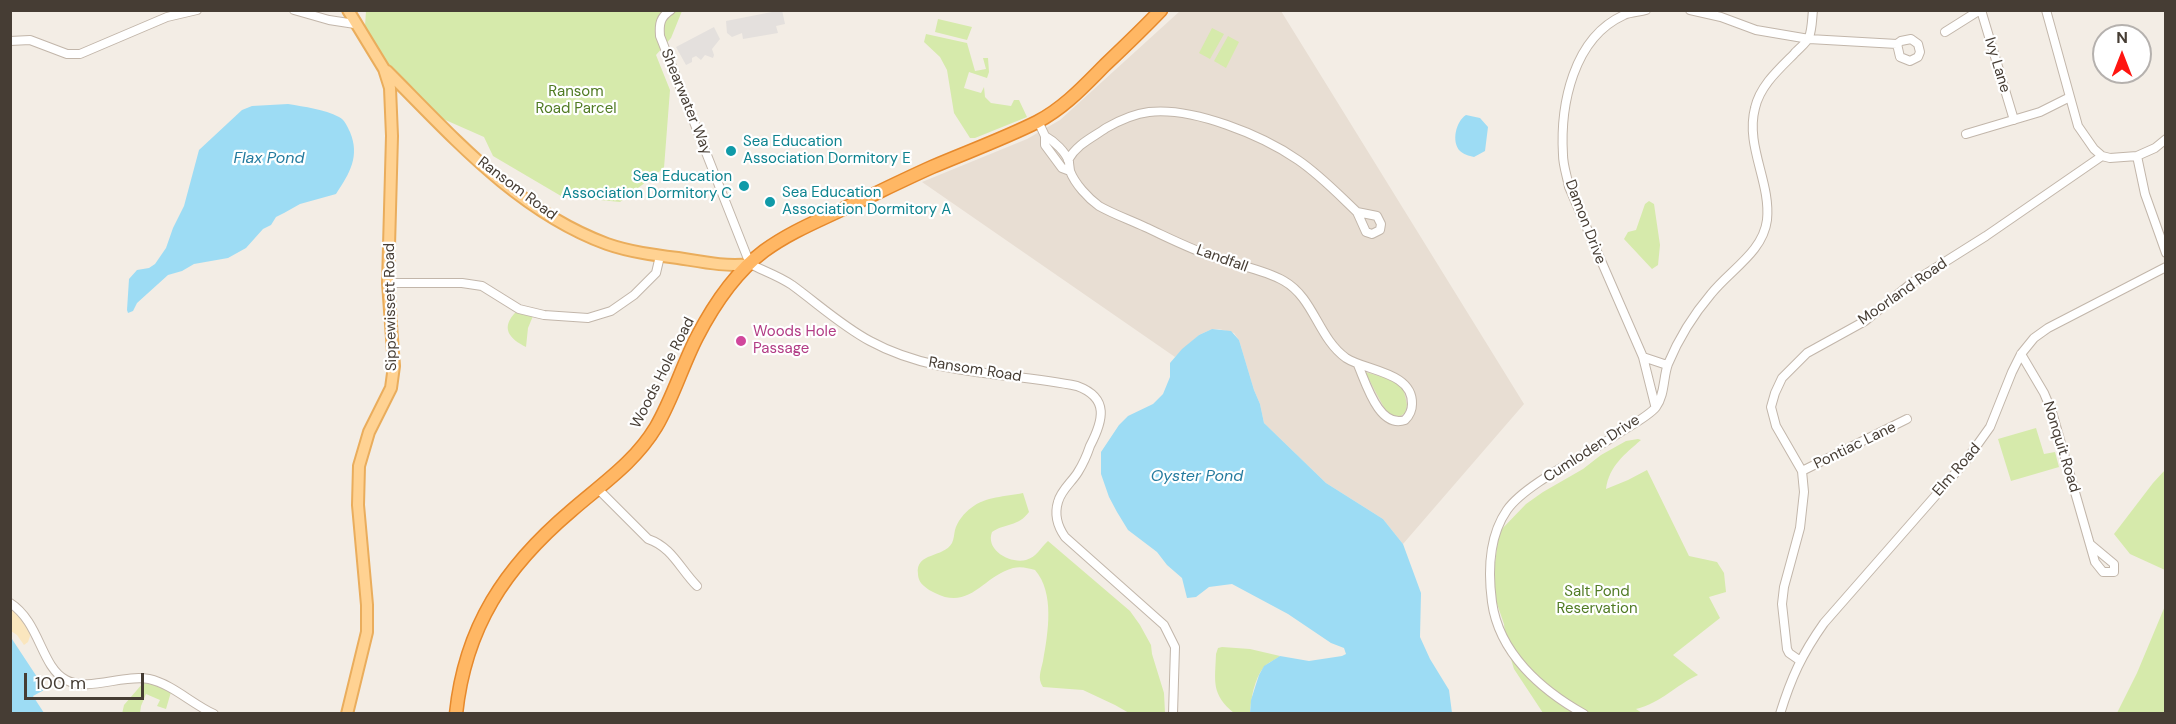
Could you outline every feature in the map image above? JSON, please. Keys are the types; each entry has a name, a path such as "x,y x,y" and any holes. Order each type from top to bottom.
{"highway":[{"name":"Woods Hole Road","path":"456,714 468,653 476,628 499,588 547,532 619,472 638,451 656,428 697,336 728,287 762,252 793,232 877,191 1038,121 1076,94 1161,10"}],"main road":[{"name":"Sippewissett Road","path":"348,10 384,69 390,88 392,119 388,283 394,366 391,388 369,432 359,466 358,505 367,605 367,632 348,714"},
{"name":"Ransom Road","path":"384,69 483,166 530,202 568,226 599,241 660,256 731,266 750,264"}],"street":[{"path":"10,41 30,40 67,54 80,54 167,17 197,10"},
{"path":"294,10 329,20 355,24"},
{"name":"Shearwater Way","path":"671,10 664,14 659,24 660,36 750,264"},
{"name":"Damon Drive","path":"1646,10 1625,15 1607,25 1590,43 1575,70 1564,112 1563,156 1569,187 1643,357 1656,407"},
{"path":"1690,10 1721,17 1756,30 1809,39 1897,44"},
{"path":"1809,39 1813,10"},
{"path":"1945,32 1980,10"},
{"name":"Ivy Lane","path":"1980,10 2014,120"},
{"path":"2046,10 2078,126 2094,149 2102,156 2110,158 2137,156 2155,148 2166,139"},
{"name":"Cumloden Drive","path":"1584,714 1535,681 1517,660 1502,632 1494,614 1490,583 1495,537 1508,508 1525,492 1608,441 1656,407 1664,384 1667,365 1689,326 1710,294 1753,252 1764,234 1767,217 1765,196 1751,133 1755,108 1763,87 1809,39"},
{"path":"1966,134 2040,112 2070,97"},
{"path":"1068,160 1077,146 1120,120 1150,112 1183,114 1230,126 1270,144 1310,169 1357,212"},
{"name":"Landfall","path":"1038,121 1045,136 1045,145 1062,168 1070,171"},
{"name":"Landfall","path":"1045,136 1053,141 1068,160 1070,171 1081,189 1101,207 1203,253 1285,281 1305,301 1330,343 1342,355 1358,365 1392,376 1407,386 1411,392 1412,406 1405,420 1395,422 1385,417 1358,365"},
{"name":"Moorland Road","path":"1799,660 1787,649 1782,604 1785,578 1801,518 1804,492 1802,471 1776,426 1772,407 1782,378 1807,353 1865,321 1913,282 1986,236 2102,156"},
{"path":"2137,156 2145,194 2166,253"},
{"path":"388,283 462,283 482,286 519,309 556,316 588,318 611,311 634,295 656,273 660,256"},
{"name":"Ransom Road","path":"750,264 790,284 850,329 870,341 916,360 963,371 1077,386 1094,397 1101,407 1100,424 1078,472 1057,503 1057,522 1065,537 1164,625 1172,637 1176,659 1173,714"},
{"name":"Elm Road","path":"1780,714 1799,660 1840,603 1965,462 1985,436 2021,354 2034,338 2048,328 2166,267"},
{"name":"Nonquit Road","path":"2021,354 2044,393 2052,412 2090,544"},
{"path":"1643,357 1667,365"},
{"name":"Pontiac Lane","path":"1802,471 1907,419"},
{"path":"598,489 648,539 659,543 674,556 697,586"},
{"path":"10,603 29,621 54,669 67,681 85,684 126,678 148,679 214,714"}],"shaded area":[{"path":"782,10 785,24 776,26 778,33 743,39 742,33 732,37 727,33 726,21"},
{"path":"1180,11 1281,11 1524,404 1403,544 1383,519 1326,483 1264,423 1239,340 1234,333 1212,329 1199,335 1175,357 922,182 1027,139 1060,120"},
{"path":"714,27 720,39 712,49 713,58 705,55 701,60 696,56 686,65 676,47"}],"green space":[{"name":"Ransom Road Parcel","path":"366,11 682,11 671,38 656,55 670,90 664,168 620,202 561,196 493,156 484,137 425,111 364,41"},
{"path":"938,19 972,27 967,40 935,32"},
{"path":"1212,28 1224,34 1210,59 1199,53"},
{"path":"926,34 967,43 975,71 986,69 983,58 988,58 987,78 969,72 964,88 981,93 984,87 985,97 991,103 1011,106 1014,100 1019,100 1027,117 970,138 954,113 947,70 940,57 924,42"},
{"path":"1228,36 1239,42 1226,68 1214,61"},
{"path":"1649,201 1654,204 1660,245 1658,265 1652,269 1624,239 1628,232 1636,230 1645,204"},
{"path":"517,311 533,316 528,328 526,347 511,337 508,328"},
{"path":"1365,372 1389,379 1403,388 1407,405 1405,413 1397,418 1387,413"},
{"path":"2036,428 2044,454 2055,452 2059,467 2011,481 1998,439"},
{"name":"Salt Pond Reservation","path":"1641,440 1614,467 1606,489 1647,470 1689,556 1717,562 1724,573 1726,592 1709,597 1720,618 1673,655 1698,675 1653,703 1636,709 1642,713 1543,713 1514,669 1506,643 1504,624 1494,595 1493,578 1499,532 1526,504 1543,492 1626,441"},
{"path":"2165,470 2165,570 2130,554 2114,534"},
{"path":"1023,493 1029,512 1016,523 992,532 992,545 995,550 1006,558 1026,560 1036,555 1048,541 1130,611 1151,645 1164,693 1165,713 1129,713 1083,690 1043,687 1040,674 1047,638 1048,602 1041,579 1035,570 1022,567 1002,572 976,590 958,598 935,593 920,582 918,567 921,562 948,548 953,541 957,524 968,510 989,499"},
{"path":"2165,606 2165,713 2117,713 2137,673"},
{"path":"1218,648 1250,649 1280,656 1265,666 1258,677 1250,713 1234,713 1221,700 1218,693 1215,680 1216,654"},
{"path":"143,683 152,684 171,692 166,709 157,706 160,700 146,694 140,713 122,714 124,705"}],"sand":[{"path":"10,609 26,620 31,633 28,642 24,645 11,631"}],"water":[{"name":"Flax Pond","path":"288,104 327,112 341,118 347,125 353,141 354,157 346,179 336,194 300,204 276,217 271,225 263,229 246,248 228,258 194,264 168,275 137,303 133,311 128,313 129,279 137,270 149,268 155,264 166,248 184,206 199,150 242,110 252,106"},
{"path":"1466,115 1480,118 1488,127 1485,151 1474,157 1461,152 1457,147 1455,137 1457,127"},
{"name":"Oyster Pond","path":"1212,329 1231,331 1239,340 1264,423 1326,483 1383,519 1403,544 1421,593 1420,637 1449,690 1452,713 1250,713 1251,700 1264,666 1280,656 1309,661 1342,656 1346,654 1344,648 1331,643 1288,614 1232,584 1209,587 1196,597 1187,598 1182,578 1167,565 1157,552 1128,530 1109,497 1101,474 1101,452 1119,425 1128,416 1153,404 1163,394 1170,377 1170,363 1182,349 1199,335"},
{"path":"10,636 39,680 52,713 11,713"}],"pier":[{"path":"46,689 55,714 44,713 33,696"}],"place":[{"name":"Sea Education Association Dormitory E","path":"731,151"},
{"name":"Sea Education Association Dormitory C","path":"744,186"},
{"name":"Sea Education Association Dormitory A","path":"770,202"},
{"name":"Woods Hole Passage","path":"741,341"}]}
